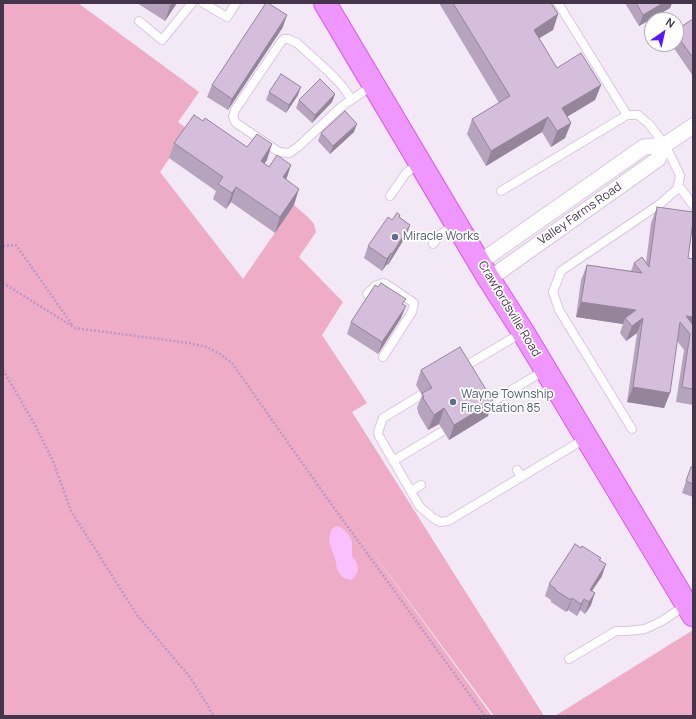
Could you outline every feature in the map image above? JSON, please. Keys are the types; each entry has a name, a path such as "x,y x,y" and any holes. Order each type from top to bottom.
{"main road":[{"name":"Crawfordsville Road","path":"325,3 484,270 523,332 690,610"}],"street":[{"name":"Valley Farms Road","path":"484,270 658,159 665,145 693,126"}],"lane":[{"path":"139,22 162,40 192,3"},
{"path":"203,3 226,17 236,3"},
{"path":"558,3 627,115"},
{"path":"351,99 343,87 329,72 297,43 288,39 281,42 235,110 233,117 236,123 279,152 289,153 298,147 351,99 374,85"},
{"path":"501,191 627,115 638,115 649,124 665,145 680,175 678,188 660,204 561,271 553,292 559,310 632,429"},
{"path":"390,196 406,172 420,162"},
{"path":"678,185 693,205"},
{"path":"433,244 441,234 457,224"},
{"path":"367,294 372,288 384,283 401,291 414,303 414,308 383,357"},
{"path":"459,369 523,332"},
{"path":"483,408 545,370"},
{"path":"421,395 383,418 378,432 420,507 440,522 448,521 587,438"},
{"path":"394,461 443,431"},
{"path":"517,470 522,477"},
{"path":"411,492 421,485"},
{"path":"569,659 616,631 645,629 690,610"}],"path":[{"path":"3,246 16,245 75,328"},
{"path":"3,283 75,328 189,343 207,347 232,363 324,494 485,716"},
{"path":"3,370 36,425 53,461 71,511 137,615 190,677 214,716"}],"shaded area":[{"path":"3,3 78,3 199,92 178,122 189,130 160,172 243,279 294,205 314,224 316,232 299,257 343,302 322,335 367,403 352,412 544,716 494,716 362,538 492,716 3,716"},
{"path":"693,630 693,716 555,716"}],"sand":[{"path":"336,526 342,528 352,541 352,556 357,563 358,570 356,575 351,580 341,576 337,569 330,545 329,537 332,529"}],"building":[{"path":"266,3 287,15 232,99 212,85"},
{"path":"453,3 551,3 558,14 534,30 557,68 581,53 601,85 562,108 571,123 557,131 548,117 491,151 472,119 510,96"},
{"path":"636,3 663,3 648,12 644,12 643,15"},
{"path":"693,19 693,58 684,45 684,25"},
{"path":"281,74 301,87 289,105 269,92"},
{"path":"320,79 335,94 315,115 299,100"},
{"path":"345,111 357,124 333,146 321,133"},
{"path":"194,115 203,121 205,118 247,147 257,134 272,144 261,161 269,167 277,155 291,165 283,177 299,189 280,217 236,187 232,193 218,184 223,177 174,143"},
{"path":"657,207 693,212 688,258 693,259 693,317 686,316 693,325 693,389 682,387 690,334 680,322 670,393 633,387 643,318 632,326 625,318 636,310 581,302 587,265 642,273 634,263 642,257 649,267"},
{"path":"397,213 400,215 399,217 410,225 392,254 391,253 387,259 368,246 388,217 392,220"},
{"path":"381,283 406,299 402,304 406,306 382,342 351,322 375,285 378,287"},
{"path":"460,347 493,401 454,425 444,408 434,415 423,398 422,393 432,388 421,370"},
{"path":"691,467 693,468 693,484 686,481"},
{"path":"575,544 581,548 582,546 601,558 599,560 606,564 590,590 595,593 589,602 584,599 581,604 572,598 571,600 555,590 556,589 549,584"}],"place":[{"name":"Miracle Works","path":"395,237"},
{"name":"Wayne Township Fire Station 85","path":"453,402"}]}
